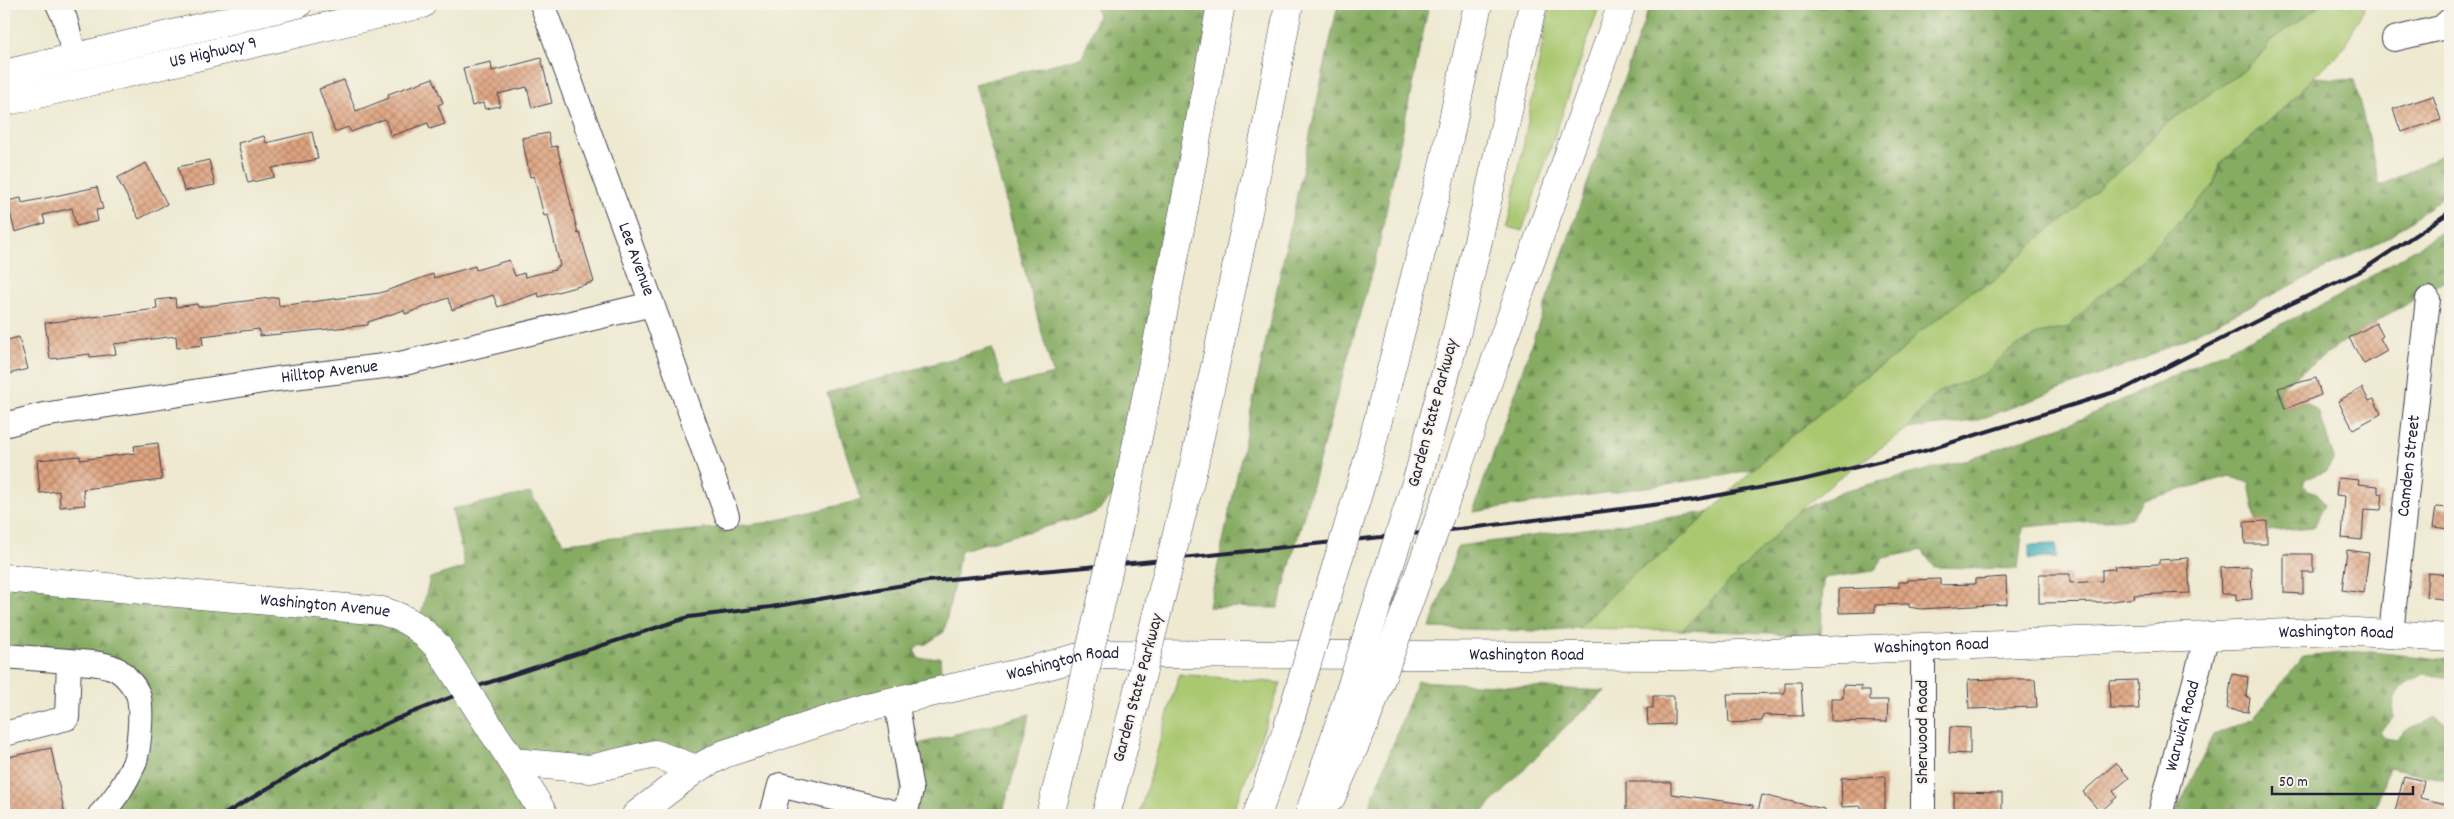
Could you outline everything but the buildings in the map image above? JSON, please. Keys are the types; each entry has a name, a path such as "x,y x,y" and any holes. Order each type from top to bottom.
{"main road":[{"name":"US Highway 9","path":"4,74 298,4"},
{"name":"US Highway 9","path":"4,102 422,4"},
{"name":"Garden State Parkway","path":"1106,815 1194,469 1268,119 1288,4"},
{"path":"1257,815 1287,730 1366,467 1442,171 1478,4"},
{"name":"Garden State Parkway","path":"1309,815 1354,719 1457,331 1533,4"},
{"path":"1324,815 1354,719 1457,469 1622,4"},
{"path":"1050,815 1071,733 1130,477 1183,214 1220,6"},
{"name":"Washington Avenue","path":"4,578 382,611 401,616 418,626 438,647 513,762 544,815"},
{"name":"Washington Road","path":"636,815 696,769 724,754 775,736 896,700 1032,670 1090,654 1592,657 1923,648 2341,630 2450,638"},
{"path":"513,762 590,769 655,754 696,769"}],"street":[{"path":"58,4 65,19 75,58"},
{"name":"Lee Avenue","path":"542,4 652,304 727,516"},
{"path":"2394,39 2441,28 2450,20"},
{"name":"Camden Street","path":"2391,633 2428,299"},
{"name":"Hilltop Avenue","path":"4,425 43,415 277,379 400,364 652,304"},
{"name":"Warwick Road","path":"2160,815 2207,635"},
{"name":"Sherwood Road","path":"1923,648 1923,815"},
{"path":"4,656 98,664 118,670 131,683 138,696 139,724 135,762 125,782 100,815"},
{"path":"4,734 67,718 69,661"},
{"path":"772,815 780,785 905,815 911,790 896,700"}],"green space":[{"path":"1095,4 1220,4 1130,477 1096,513 961,550 944,632 926,644 919,645 914,650 919,659 940,657 942,690 724,754 514,762 544,815 100,815 125,782 131,683 4,656 4,578 418,626 430,578 465,567 452,509 530,493 564,543 765,523 861,500 827,393 992,348 1003,387 1053,374 974,84 1082,57 1098,16"},
{"path":"1338,4 1429,4 1379,245 1278,608 1209,607"},
{"path":"1550,4 1600,4 1522,231 1508,227"},
{"path":"1650,4 2323,4 2271,40 2262,54 2243,71 2161,127 2133,160 2104,182 2069,215 2039,238 1992,283 1971,291 1950,310 1919,332 1900,353 1855,383 1753,469 1722,476 1473,512"},
{"path":"2323,4 2366,4 2342,51 2313,77 2288,104 2219,165 2213,186 2121,281 2098,296 2069,327 2039,334 2007,352 1986,373 1938,392 1907,429 1837,479 1799,511 1682,630 1578,628 1635,572 1662,555 1710,512 1770,452 1798,432 1855,383 1900,353 1919,332 1950,310 1971,291 1992,283 2039,238 2069,215 2104,182 2133,160 2161,127 2243,71 2262,54 2271,40"},
{"path":"2313,77 2354,80 2380,186 2450,151 2450,192 2389,237 2145,358 1975,421 1907,429 1938,392 1986,373 2007,352 2039,334 2069,327 2098,296 2121,281 2213,186 2219,166 2288,104"},
{"path":"2450,227 2450,278 2349,338 2279,388 2285,409 2306,402 2319,412 2334,458 2326,471 2305,479 2303,485 2307,490 2317,493 2325,504 2314,527 2267,531 2256,522 2249,483 2230,476 2144,500 2131,518 2023,527 2018,569 1934,567 1922,550 1883,558 1874,571 1823,578 1821,635 1682,630 1799,511 1843,491 1963,461 2084,418 2336,298"},
{"path":"1710,512 1662,555 1635,572 1578,628 1536,631 1430,628 1458,546"},
{"path":"2362,651 2450,660 2450,678 2423,674 2399,690 2394,701 2393,718 2380,731 2385,738 2397,740 2410,728 2435,717 2450,727 2450,781 2389,767 2373,815 2174,815 2214,735 2254,718 2303,657"},
{"path":"1179,674 1281,683 1232,815 1139,815"},
{"path":"1417,681 1605,691 1563,729 1480,815 1366,815"},
{"path":"1030,714 1002,815 902,815 900,749"}],"water":[{"path":"2056,544 2057,558 2029,559 2029,545"}],"railway":[{"path":"223,815 332,750 396,719 484,684 689,617 771,607 928,581 1143,562 1478,527 1692,500 1802,480 1924,451 2124,389 2280,309 2361,271 2450,212"}]}
